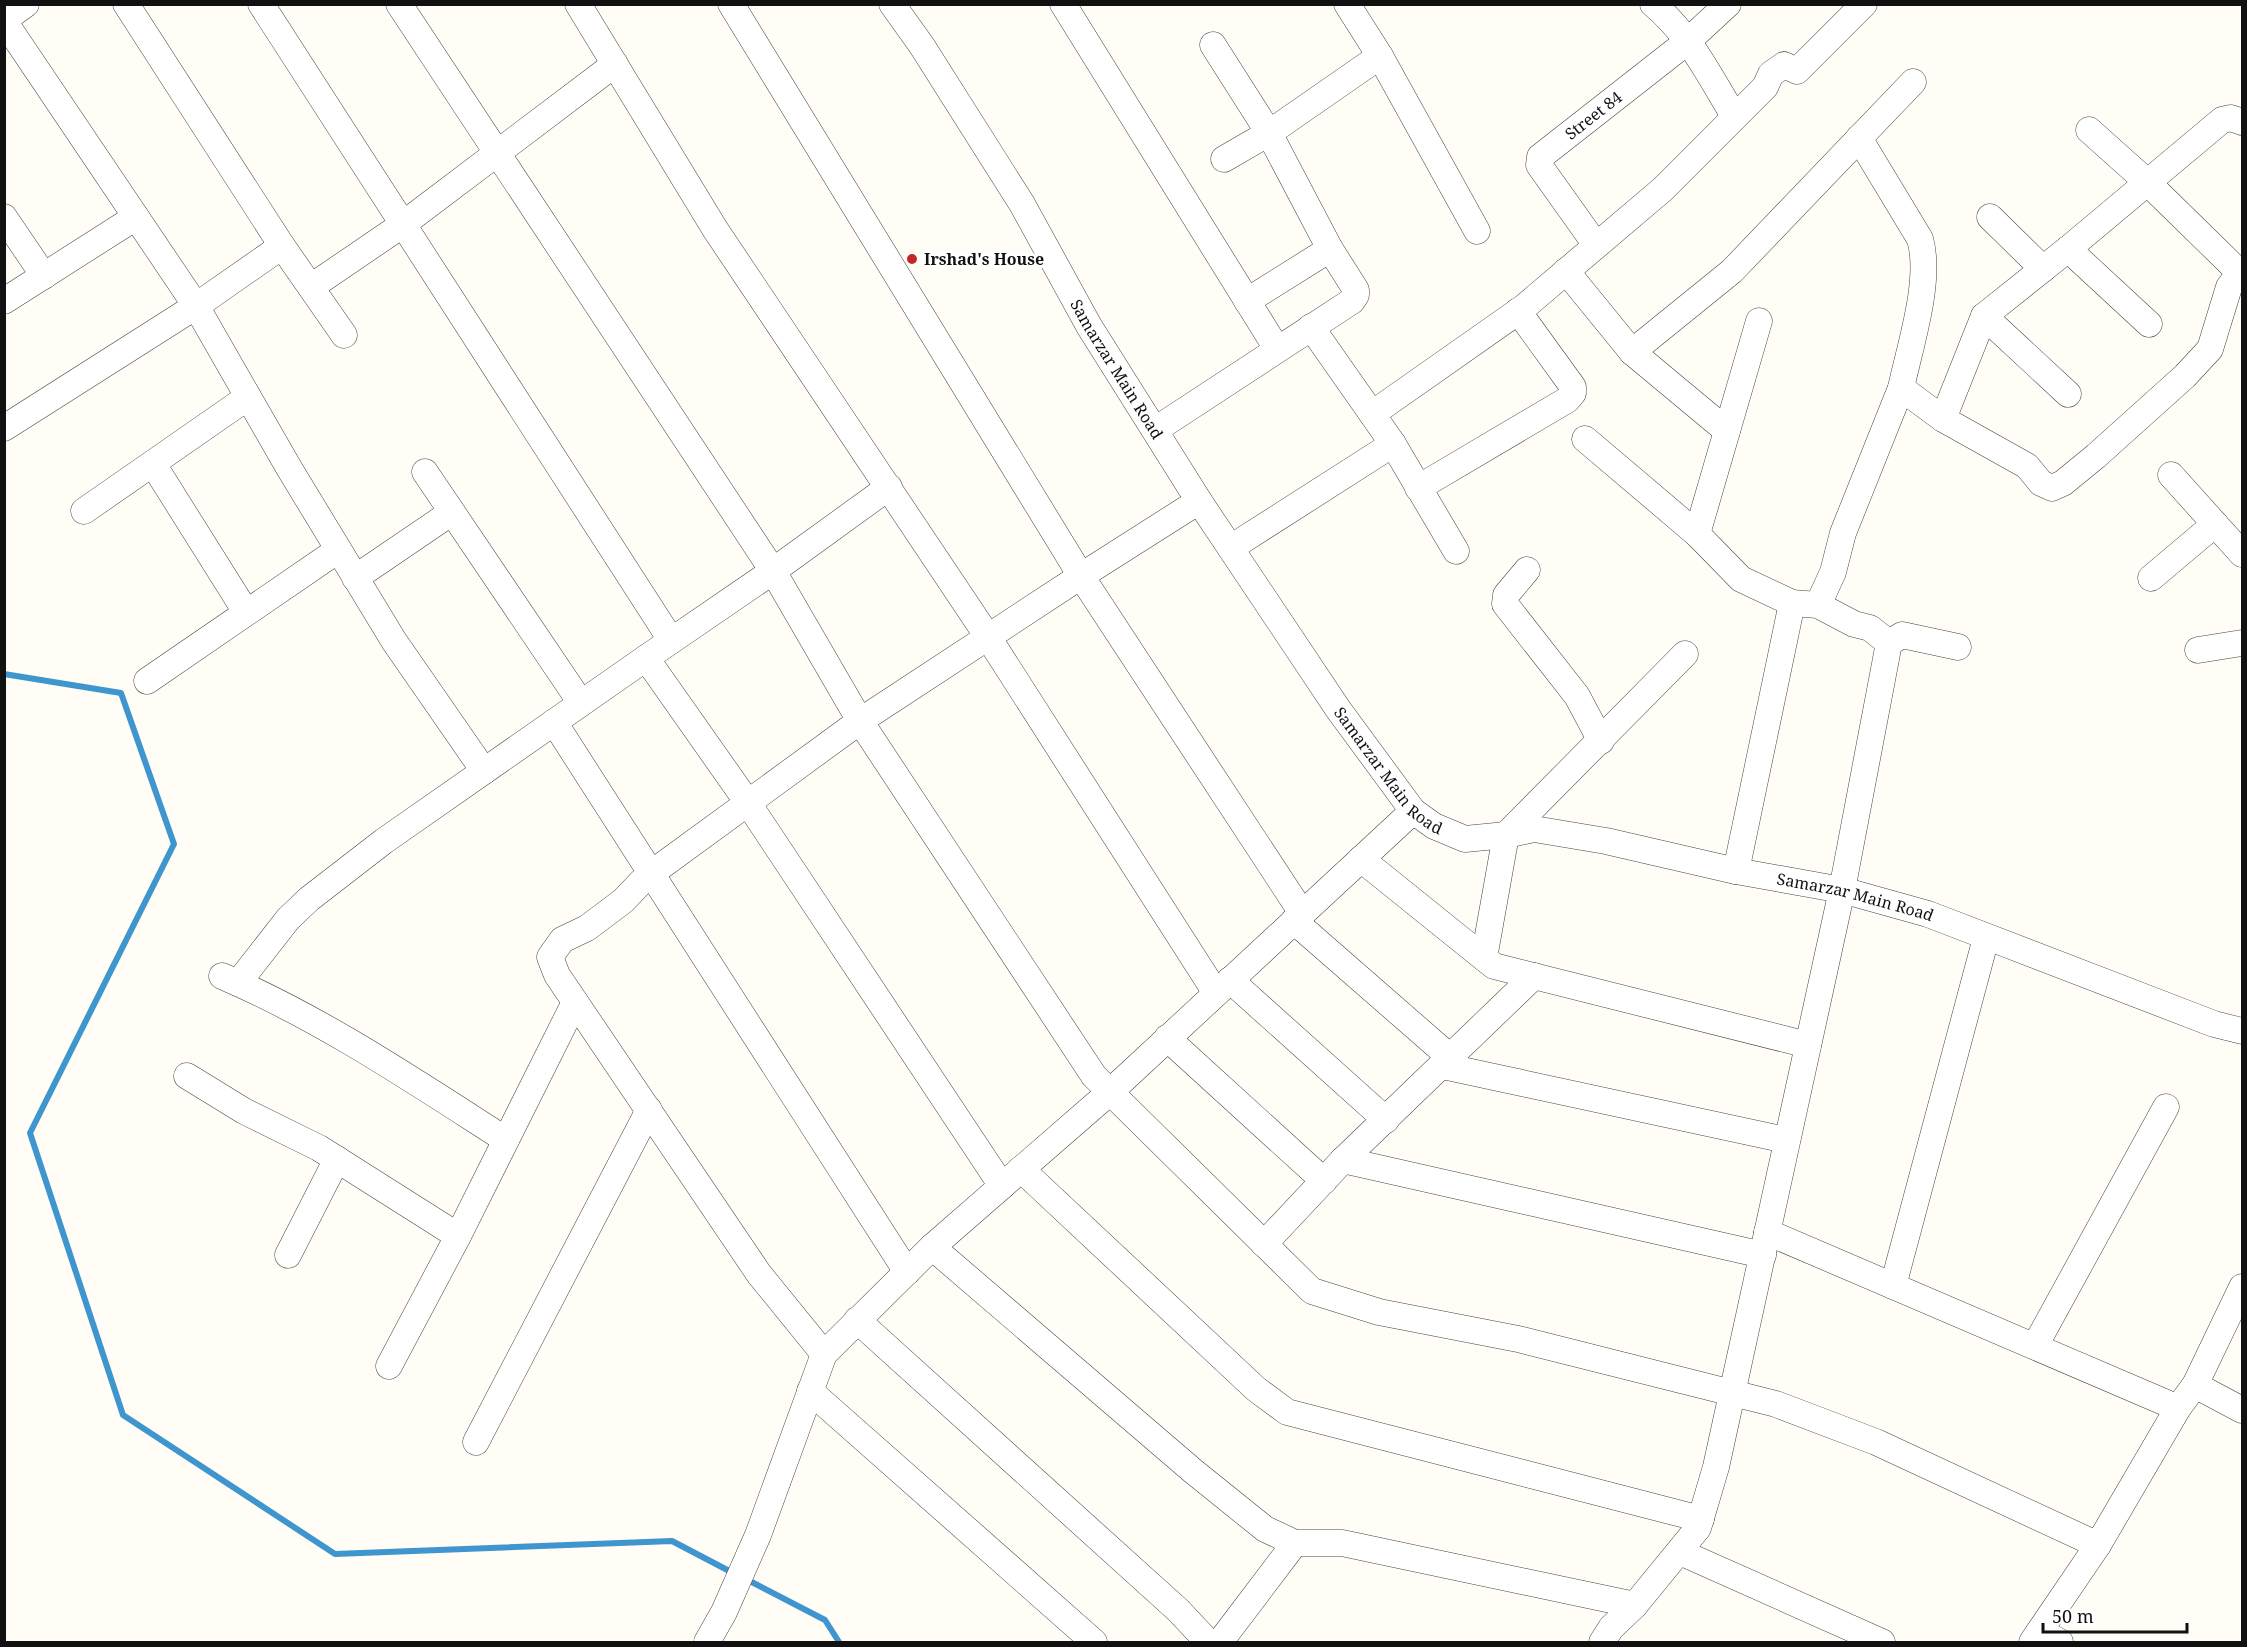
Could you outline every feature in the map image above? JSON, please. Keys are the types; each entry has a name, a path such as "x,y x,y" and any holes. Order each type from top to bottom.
{"street":[{"path":"26,4 4,20 196,306 393,641 484,771"},
{"path":"126,4 282,246 344,336"},
{"path":"261,4 671,640"},
{"path":"399,4 773,571 860,721 1094,1076 1312,1291 1379,1312 1518,1339 1776,1404 1876,1442 2098,1545"},
{"path":"578,4 715,229 1223,986 1386,1120"},
{"path":"731,4 1081,576 1298,917 1447,1062 1786,1140"},
{"name":"Samarzar Main Road","path":"892,4 922,46 1022,204 1089,326 1200,501 1338,709 1413,811 1434,826 1465,840 1534,829 1606,841 1736,871 1842,890 1928,914 2214,1024 2242,1031"},
{"path":"1063,4 1276,349"},
{"path":"1347,4 1380,56 1477,231"},
{"path":"1653,4 1673,21 1688,41 1734,116"},
{"name":"Street 84","path":"1596,245 1539,165 1540,157 1688,41 1728,4"},
{"path":"1372,414 1518,311 1566,271 1663,189 1765,87 1771,74 1784,65 1797,71 1864,4"},
{"path":"1155,430 1356,296 1356,290 1330,249 1269,133 1214,45"},
{"path":"1224,159 1269,133 1380,56"},
{"path":"310,287 402,225 615,64"},
{"path":"1632,352 1732,271 1913,82"},
{"path":"1943,418 1984,316 2222,120 2231,118 2242,122"},
{"path":"1901,388 1943,418 2026,466 2041,483 2052,488 2063,483 2184,376 2210,349 2229,287 2241,271 2089,130"},
{"path":"1818,605 1833,572 1843,533 1901,388 1923,282 1923,251 1920,239 1895,202 1859,138"},
{"path":"4,217 44,276"},
{"path":"4,302 136,217"},
{"path":"1990,217 2043,269"},
{"path":"4,428 196,306 282,246"},
{"path":"1247,301 1330,249"},
{"path":"2068,249 2149,324"},
{"path":"1566,271 1632,352 1727,431"},
{"path":"1418,488 1567,400 1573,393 1573,387 1518,311"},
{"path":"1984,316 2068,394"},
{"path":"1697,534 1759,321"},
{"path":"1311,327 1393,444 1456,551"},
{"path":"84,511 248,397"},
{"path":"1585,439 1697,534 1741,579 1792,603 1818,605 1854,624 1870,628 1888,643"},
{"path":"1232,548 1393,444"},
{"path":"153,464 246,612"},
{"path":"425,472 581,703"},
{"path":"2171,475 2242,554"},
{"path":"506,1140 339,1036 230,980 309,899 384,841 773,571 889,487"},
{"path":"824,1354 759,1274 557,975 550,957 562,940 587,928 622,901 651,873 860,721 1200,501"},
{"path":"355,578 452,512"},
{"path":"2151,578 2215,524"},
{"path":"147,681 338,550"},
{"path":"1527,570 1506,595 1504,604 1577,696 1601,741"},
{"path":"1736,871 1792,603"},
{"path":"1602,1642 1611,1628 1635,1605 1698,1528 1716,1467 1842,890 1888,643 1902,635 1958,647"},
{"path":"2198,650 2242,643"},
{"path":"1484,958 1506,835 1685,654"},
{"path":"646,658 748,803 1002,1186"},
{"path":"554,722 907,1272"},
{"path":"707,1642 724,1612 758,1535 824,1354 932,1247 1110,1092 1413,811"},
{"path":"1361,859 1494,966 1808,1045"},
{"path":"1893,1286 1986,938"},
{"path":"1264,1244 1343,1160 1534,976"},
{"path":"389,1366 458,1236 575,1002"},
{"path":"1167,1038 1324,1180"},
{"path":"188,1076 244,1111 337,1159 458,1236"},
{"path":"2035,1346 2166,1107"},
{"path":"476,1442 649,1110"},
{"path":"288,1255 337,1159"},
{"path":"1343,1160 1765,1243 1893,1286 2178,1407"},
{"path":"1021,1169 1256,1389 1287,1412 1701,1519"},
{"path":"932,1247 1265,1529 1294,1543 1342,1543 1635,1605"},
{"path":"2044,1639 2178,1407 2195,1385 2242,1287"},
{"path":"857,1320 1178,1610 1208,1642"},
{"path":"2195,1385 2242,1410"},
{"path":"810,1391 1094,1642"},
{"path":"1220,1642 1294,1543"},
{"path":"1680,1552 1882,1642"}],"waterway":[{"path":"4,674 121,693 174,844 30,1133 123,1415 335,1554 672,1541 735,1574"},
{"path":"744,1578 825,1620 839,1642"}],"place":[{"name":"Irshad's House","path":"912,259"}]}
